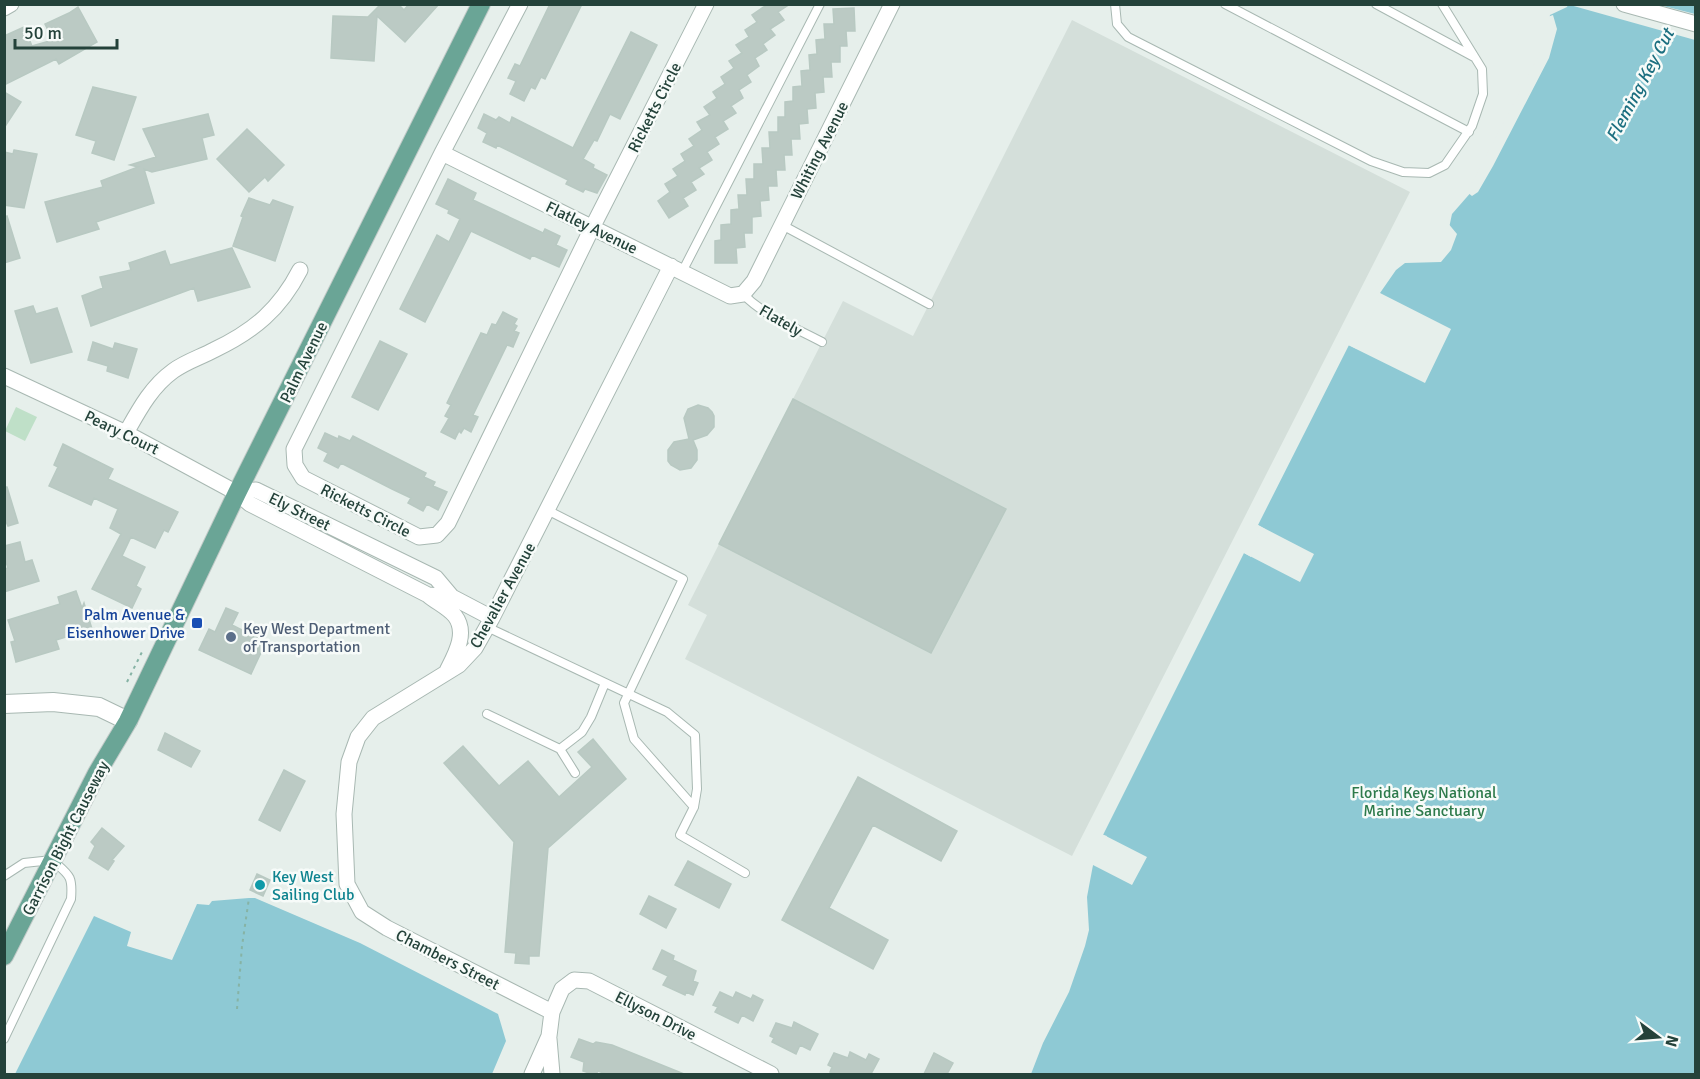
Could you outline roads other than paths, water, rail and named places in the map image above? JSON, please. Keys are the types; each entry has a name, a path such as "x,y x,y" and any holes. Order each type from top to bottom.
{"main road":[{"name":"Palm Avenue","path":"128,721 237,493 481,4"},
{"name":"Garrison Bight Causeway","path":"4,956 97,773 128,721"}],"street":[{"path":"4,8 11,4"},
{"name":"Ricketts Circle","path":"520,4 442,153 294,449 295,465 303,478 419,537 437,535 448,523 592,228 706,4"},
{"name":"Whiting Avenue","path":"743,294 754,281 892,4"},
{"path":"1624,4 1695,24"},
{"name":"Flatley Avenue","path":"442,153 730,296 743,294"},
{"name":"Chevalier Avenue","path":"352,896 347,884 344,814 349,762 358,737 373,718 459,665 475,648 676,269"},
{"path":"126,433 150,393 161,382 174,370 234,341 267,317 289,292 300,270"},
{"name":"Peary Court","path":"4,376 126,433 237,493"},
{"name":"Ely Street","path":"237,493 256,490 436,578 452,597 490,623"},
{"name":"Ely Street","path":"237,493 250,504 428,595 456,617 461,632 459,645 447,672"},
{"path":"291,525 298,511"},
{"path":"362,562 370,546"},
{"name":"Ely Street","path":"428,595 452,597"},
{"path":"4,704 53,702 99,707 128,721"},
{"name":"Chambers Street","path":"352,896 362,912 387,928 552,1012"},
{"name":"Ellyson Drive","path":"552,1012 562,989 574,980 589,981 771,1074"},
{"path":"552,1012 549,1035 552,1074"},
{"path":"532,1074 549,1035"}],"lane":[{"path":"676,269 820,4"},
{"path":"1115,4 1117,24 1128,37 1371,161 1403,172 1430,173 1445,165 1469,132 1483,94 1482,69 1442,4"},
{"path":"1225,4 1469,132"},
{"path":"1376,4 1475,58"},
{"path":"782,225 929,303"},
{"name":"Flately","path":"743,294 758,307 822,342"},
{"path":"547,510 683,579 624,703 634,739 694,807"},
{"path":"490,623 605,683 667,712 694,735 697,789 694,807 680,835 746,873"},
{"path":"560,748 582,732 605,683"},
{"path":"487,714 560,748 575,773"},
{"path":"4,876 24,863 52,860 68,873 72,883 71,899 4,1039"}],"water":[{"name":"Florida Keys National Marine Sanctuary","path":"1568,5 1695,5 1695,1074 1023,1074 1068,982 1082,939 1082,901 1093,864 1107,836 1103,835 1244,553 1251,557 1265,529 1258,525 1349,345 1357,349 1384,296 1376,291 1397,259 1433,259 1445,247 1452,214 1473,190 1541,56 1550,15"},
{"path":"255,898 360,943 498,1014 506,1041 492,1074 15,1074 94,916 131,932 127,946 172,960 197,904 209,905 212,901"}],"place":[{"name":"Palm Avenue & Eisenhower Drive","path":"197,623"},
{"name":"Key West Department of Transportation","path":"231,637"},
{"name":"Key West Sailing Club","path":"260,885"}],"water label":[{"name":"Fleming Key Cut","path":"1640,85"}]}
